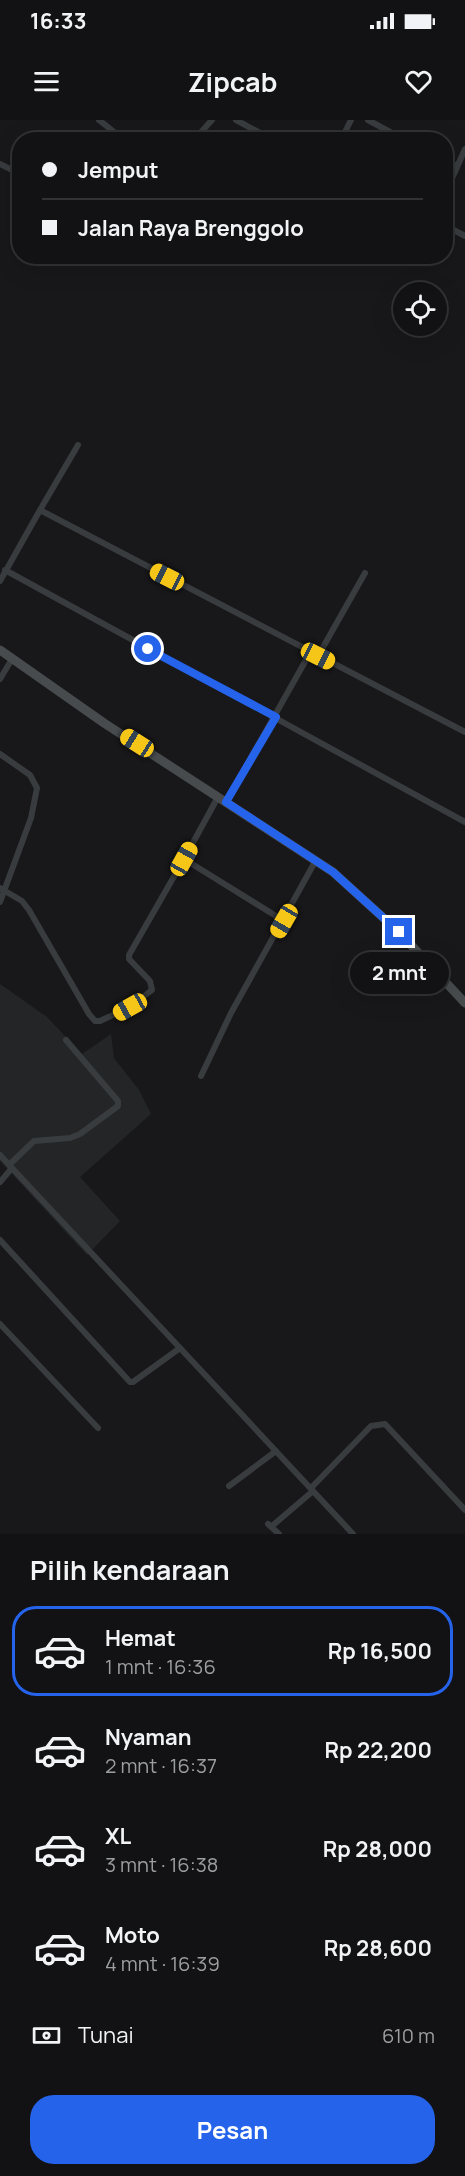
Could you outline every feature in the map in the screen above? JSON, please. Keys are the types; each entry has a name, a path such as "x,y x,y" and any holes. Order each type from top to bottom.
{"main road":[{"path":"0,650 316,860 350,886 399,932 465,1003"}],"street":[{"path":"99,120 114,132"},
{"path":"201,132 212,120"},
{"path":"236,120 258,132"},
{"path":"368,120 390,132"},
{"path":"453,175 465,149"},
{"path":"453,164 457,166"},
{"path":"0,580 78,445"},
{"path":"40,510 465,732"},
{"path":"6,570 465,822"},
{"path":"318,656 365,573"},
{"path":"2,890 22,901 29,910 95,1021 100,1021 130,1007 153,990 150,981 129,959 129,955 184,859 276,717 310,651"},
{"path":"0,679 12,659"},
{"path":"0,754 30,775 38,788 31,818 2,890 0,902"},
{"path":"184,859 284,921"},
{"path":"201,1076 231,1013 316,860"},
{"path":"0,1182 34,1141 70,1138 80,1134 118,1106 118,1101 66,1040"},
{"path":"0,1155 352,1534"},
{"path":"0,1240 130,1382 134,1382 180,1347"},
{"path":"0,1324 98,1428"},
{"path":"279,1534 270,1525 312,1490 371,1426 381,1423 385,1424 465,1510"},
{"path":"229,1486 276,1451"}],"shaded area":[{"path":"0,984 47,1017 82,1054 111,1034 114,1058 139,1090 151,1114 80,1177 120,1221 87,1255 0,1161"}],"route":[{"path":"148,649 276,717 226,802 333,872 399,932"}]}
